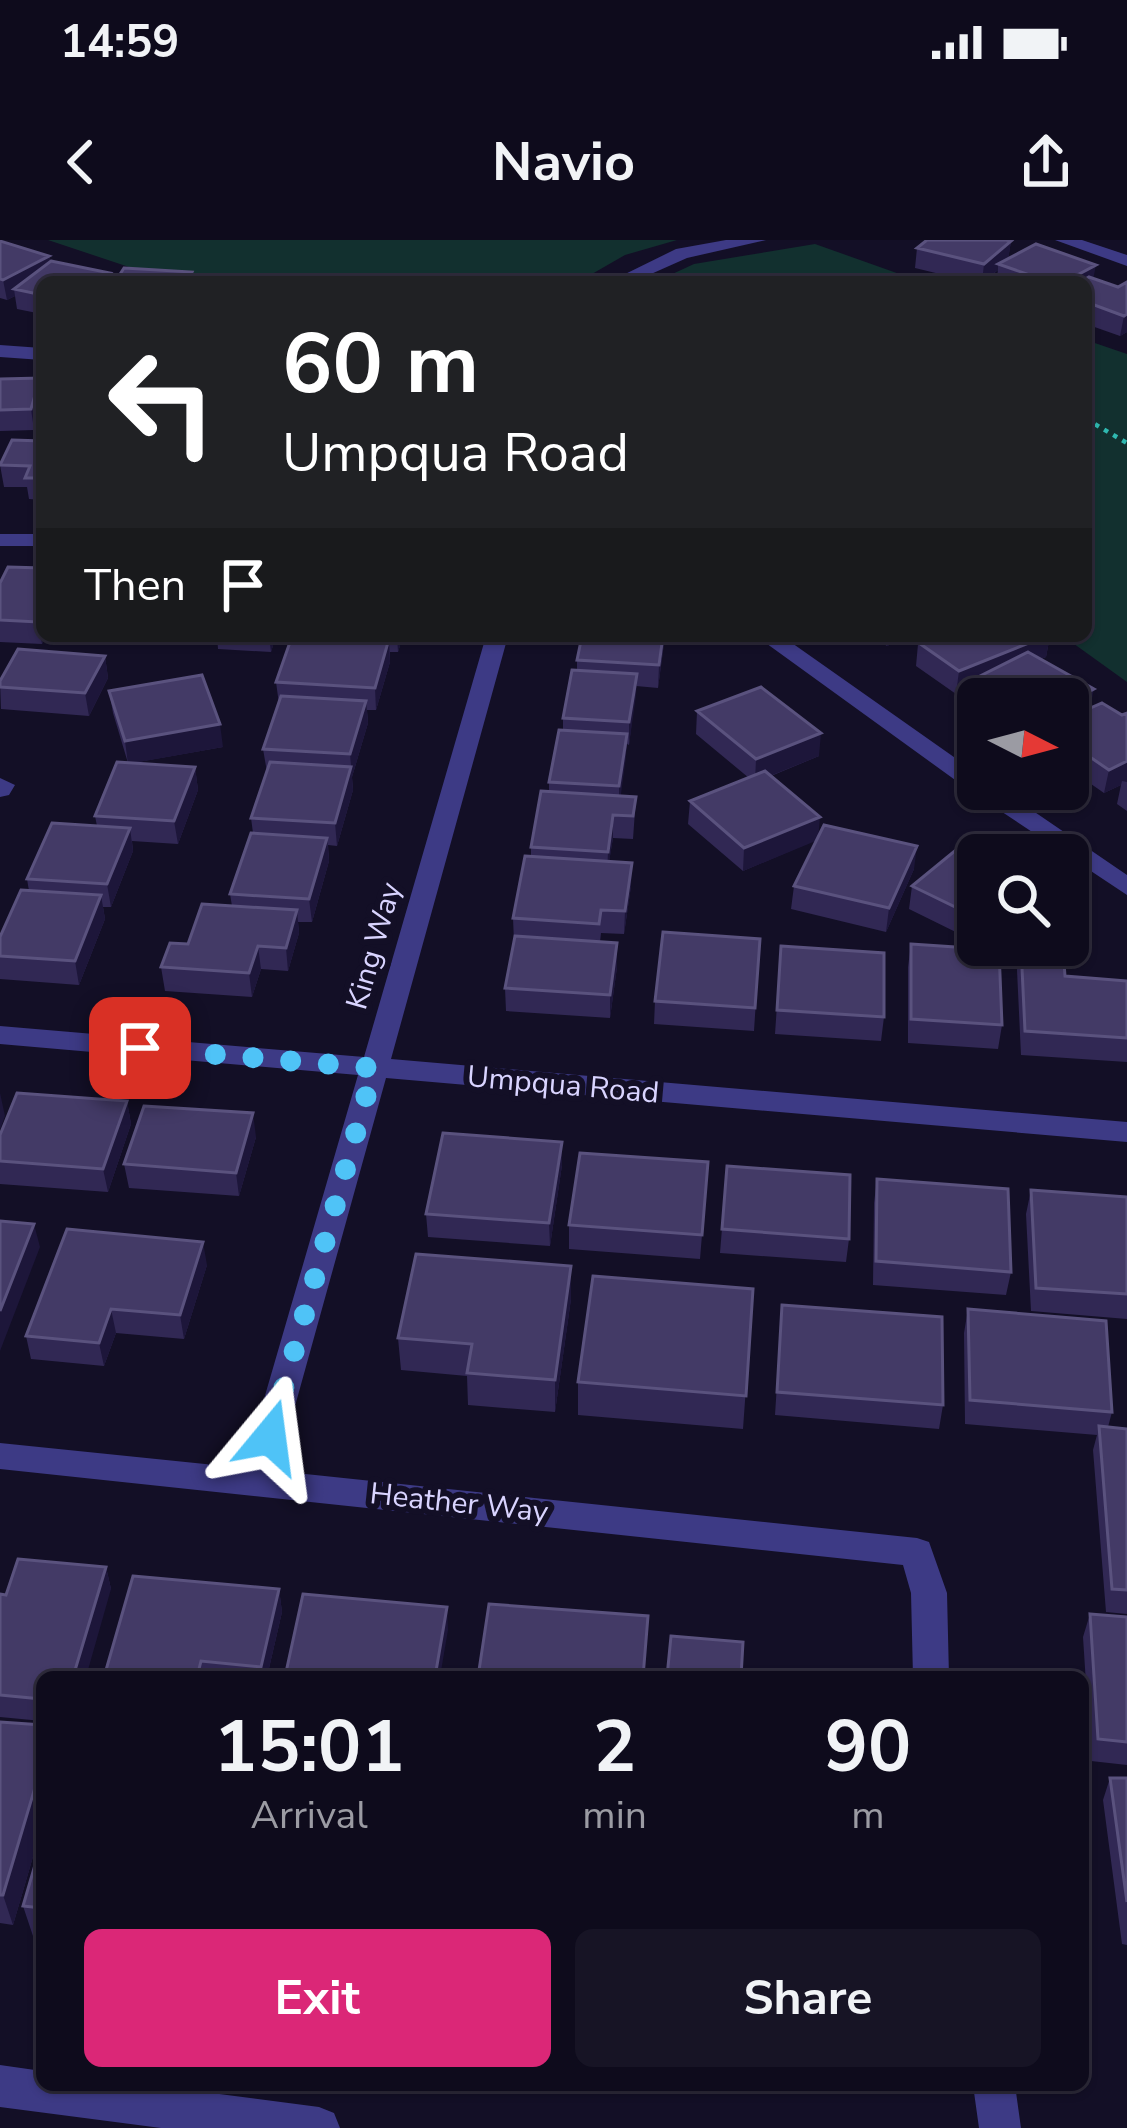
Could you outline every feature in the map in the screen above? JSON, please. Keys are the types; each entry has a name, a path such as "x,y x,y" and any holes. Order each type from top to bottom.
{"street":[{"path":"631,276 682,253 757,240"},
{"path":"1064,240 1127,261"},
{"path":"0,351 36,354"},
{"path":"0,540 36,540"},
{"name":"King Way","path":"257,1483 495,642"},
{"path":"776,642 957,770"},
{"path":"1015,810 1127,887"},
{"name":"Umpqua Road","path":"0,1035 1127,1132"},
{"name":"Heather Way","path":"0,1456 917,1552 929,1593 931,1671"},
{"path":"0,2086 36,2091"},
{"path":"38,2091 319,2128"},
{"path":"995,2091 1000,2128"}],"path":[{"path":"1092,423 1127,443"}],"green space":[{"path":"48,240 677,240 625,255 588,276 188,276 129,267"},
{"path":"815,244 905,276 668,276 694,264"},
{"path":"1092,342 1127,354 1127,682 1071,642 1092,642"}],"building":[{"path":"927,240 1011,241 984,264 917,248"},
{"path":"0,241 49,256 3,280"},
{"path":"1036,244 1096,265 1075,276 1033,276 998,264"},
{"path":"51,261 110,273 36,276 36,294 14,289"},
{"path":"124,268 192,272 190,276 119,276"},
{"path":"1092,278 1118,287 1127,282 1124,316 1092,304"},
{"path":"36,378 31,409 0,410 0,379"},
{"path":"12,440 36,441 36,478 25,478 30,466 0,465"},
{"path":"8,567 36,568 36,622 0,620 0,583"},
{"path":"290,642 388,642 375,688 276,682"},
{"path":"581,642 662,642 659,665 577,660"},
{"path":"921,642 1031,642 959,671"},
{"path":"18,649 105,656 85,693 0,687"},
{"path":"1028,652 1074,678 976,678"},
{"path":"572,670 637,674 629,722 563,718"},
{"path":"202,675 220,724 125,741 109,691"},
{"path":"761,687 821,733 756,759 697,711"},
{"path":"281,696 366,701 350,754 263,749"},
{"path":"1102,703 1122,715 1127,713 1127,761 1109,770 1089,756 1089,709"},
{"path":"559,730 627,734 619,786 549,782"},
{"path":"117,762 195,767 174,821 95,816"},
{"path":"270,762 351,767 335,823 251,818"},
{"path":"765,771 820,817 744,848 690,801"},
{"path":"541,791 636,797 633,816 613,815 608,852 531,847"},
{"path":"52,823 130,828 107,884 27,879"},
{"path":"824,825 917,846 889,908 794,886"},
{"path":"251,833 327,838 309,899 230,894"},
{"path":"957,849 957,908 912,886"},
{"path":"525,856 632,863 625,911 601,910 599,924 513,918"},
{"path":"21,890 101,895 75,961 0,956 0,937"},
{"path":"202,904 297,910 286,948 258,946 249,973 161,967 170,943 188,944"},
{"path":"663,932 760,939 755,1008 655,1001"},
{"path":"515,936 617,943 610,995 505,988"},
{"path":"911,944 957,947 957,966 1000,966 1002,1025 911,1019"},
{"path":"781,946 884,953 884,1017 777,1010"},
{"path":"1022,966 1064,966 1065,976 1127,981 1127,1038 1025,1031"},
{"path":"17,1093 127,1101 103,1169 0,1161 0,1135"},
{"path":"144,1106 253,1113 236,1173 124,1164"},
{"path":"443,1133 562,1142 549,1223 426,1214"},
{"path":"580,1153 708,1162 702,1235 569,1225"},
{"path":"727,1166 850,1175 849,1239 722,1229"},
{"path":"877,1179 1008,1189 1011,1272 876,1261"},
{"path":"1031,1190 1127,1197 1127,1294 1036,1288"},
{"path":"0,1221 34,1224 0,1311"},
{"path":"67,1229 203,1242 180,1315 111,1309 99,1343 26,1336"},
{"path":"416,1254 571,1266 555,1380 467,1373 472,1344 398,1338"},
{"path":"593,1276 753,1289 746,1396 578,1382"},
{"path":"782,1305 942,1317 943,1405 777,1392"},
{"path":"968,1309 1106,1321 1112,1412 970,1400"},
{"path":"1099,1426 1127,1429 1127,1590 1112,1589"},
{"path":"18,1559 106,1567 75,1671 36,1671 36,1698 0,1695 0,1594 6,1595"},
{"path":"133,1576 279,1589 261,1667 201,1661 198,1671 106,1671"},
{"path":"303,1594 447,1607 436,1671 286,1671"},
{"path":"489,1604 648,1616 643,1671 479,1671"},
{"path":"1090,1614 1127,1617 1127,1742 1098,1739"},
{"path":"671,1636 743,1642 741,1671 668,1671"},
{"path":"0,1722 36,1725 36,1784 0,1895"},
{"path":"1110,1778 1127,1778 1127,1902"},
{"path":"36,1862 36,1907 23,1906"}],"route":[{"path":"140,1048 374,1068 270,1437"}]}
